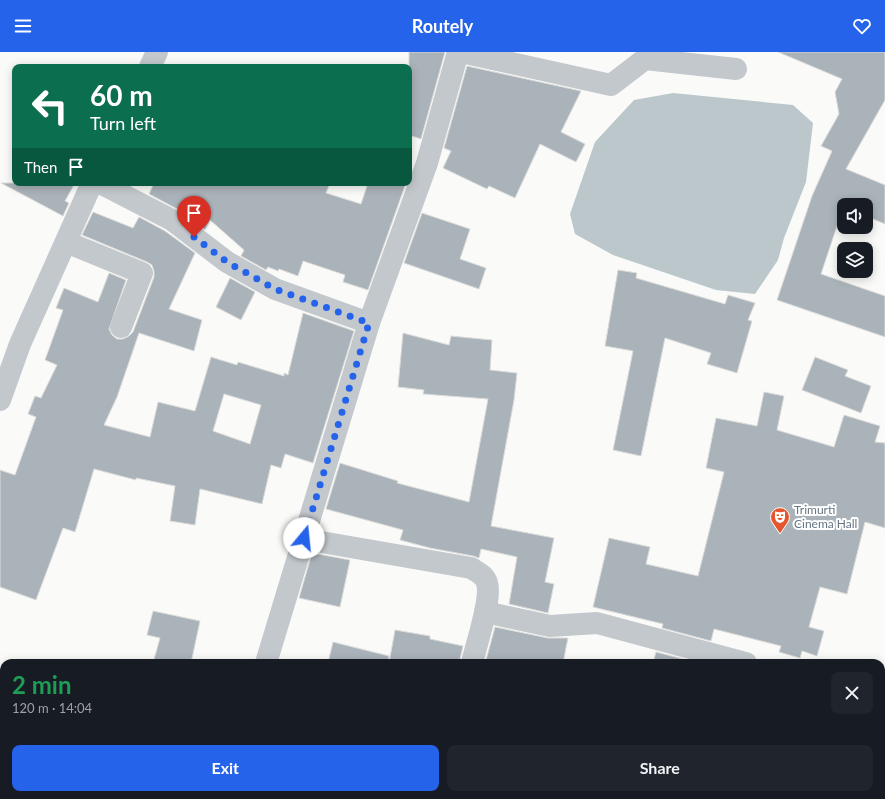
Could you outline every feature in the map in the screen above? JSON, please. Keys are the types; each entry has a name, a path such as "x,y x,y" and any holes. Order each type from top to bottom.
{"street":[{"path":"151,64 157,52"},
{"path":"267,659 369,323 427,163 460,52 611,85 645,59 736,69"},
{"path":"0,400 20,344 91,186"},
{"path":"106,186 172,220 227,262 275,289 369,323"},
{"path":"66,242 142,273 121,327"},
{"path":"304,538 471,568 482,575 487,583 485,612 473,659"},
{"path":"485,612 550,626 597,623 718,659"}],"shaded area":[{"path":"673,93 793,105 813,123 806,182 784,238 778,260 755,294 716,290 613,255 575,234 570,214 595,142 634,100"}],"building":[{"path":"409,52 445,52 421,139 412,136 412,64 409,64"},
{"path":"778,52 885,52 885,100 846,169 885,185 885,224 873,219 873,198 837,198 837,226 821,274 885,296 885,337 777,300 812,196 832,151 821,146 839,114 835,92 842,79"},
{"path":"467,66 581,91 561,132 585,144 576,162 540,144 515,198 489,186 487,189 443,168 451,151 444,148"},
{"path":"1,183 12,183 12,186 73,186 65,201 69,203 63,216"},
{"path":"153,186 329,186 326,193 361,204 367,186 405,186 368,290 343,282 345,275 303,261 298,276 279,269 278,271 268,267 266,270 241,256 244,250 210,220 205,230 179,210 149,194"},
{"path":"93,212 133,228 139,217 165,231 195,253 169,309 202,320 194,351 139,333 117,397 104,425 150,437 158,402 195,411 211,357 237,365 238,362 284,376 284,373 288,375 303,313 354,331 313,463 285,454 281,468 271,465 262,504 200,489 195,525 170,521 175,486 136,478 136,480 94,469 75,532 63,528 36,600 0,587 0,470 15,475 36,417 28,414 35,396 41,398 57,365 45,360 63,310 56,308 64,288 98,302 109,273 126,280 109,329 112,335 117,339 123,339 133,332 154,277 152,265 147,262 82,235","holes":["224,394 261,405 250,444 213,431"]},
{"path":"422,213 470,229 460,259 486,268 479,289 404,263"},
{"path":"618,270 637,273 636,278 725,304 728,295 755,303 748,320 752,321 737,373 707,364 711,353 665,338 641,456 613,450 633,351 605,346"},
{"path":"230,278 255,292 241,320 216,307"},
{"path":"403,333 449,345 451,336 492,340 490,370 517,373 514,400 491,526 554,538 545,582 554,584 548,613 509,604 517,557 481,549 479,558 430,548 400,540 403,530 326,509 340,463 398,481 397,483 469,502 488,399 423,394 424,390 398,387"},
{"path":"815,357 848,370 845,376 871,386 861,413 802,390"},
{"path":"764,392 784,396 777,430 834,447 844,415 880,426 875,442 885,443 885,528 865,522 847,594 820,587 809,627 824,631 817,656 802,651 800,658 779,652 781,646 714,629 711,641 662,628 663,624 593,607 609,538 650,547 646,564 698,576 724,472 706,468 716,418 757,426"},
{"path":"312,553 350,560 340,607 299,598"},
{"path":"153,611 200,621 192,659 154,659 160,638 147,635"},
{"path":"495,627 548,638 568,638 564,659 486,659"},
{"path":"395,630 430,636 430,639 463,646 460,659 390,659"},
{"path":"333,642 389,656 389,659 329,659"},
{"path":"656,652 683,659 654,659"}],"place":[{"name":"Trimurti Cinema Hall","path":"780,534"}],"route":[{"path":"194,237 227,262 275,289 369,323 304,538"}]}
